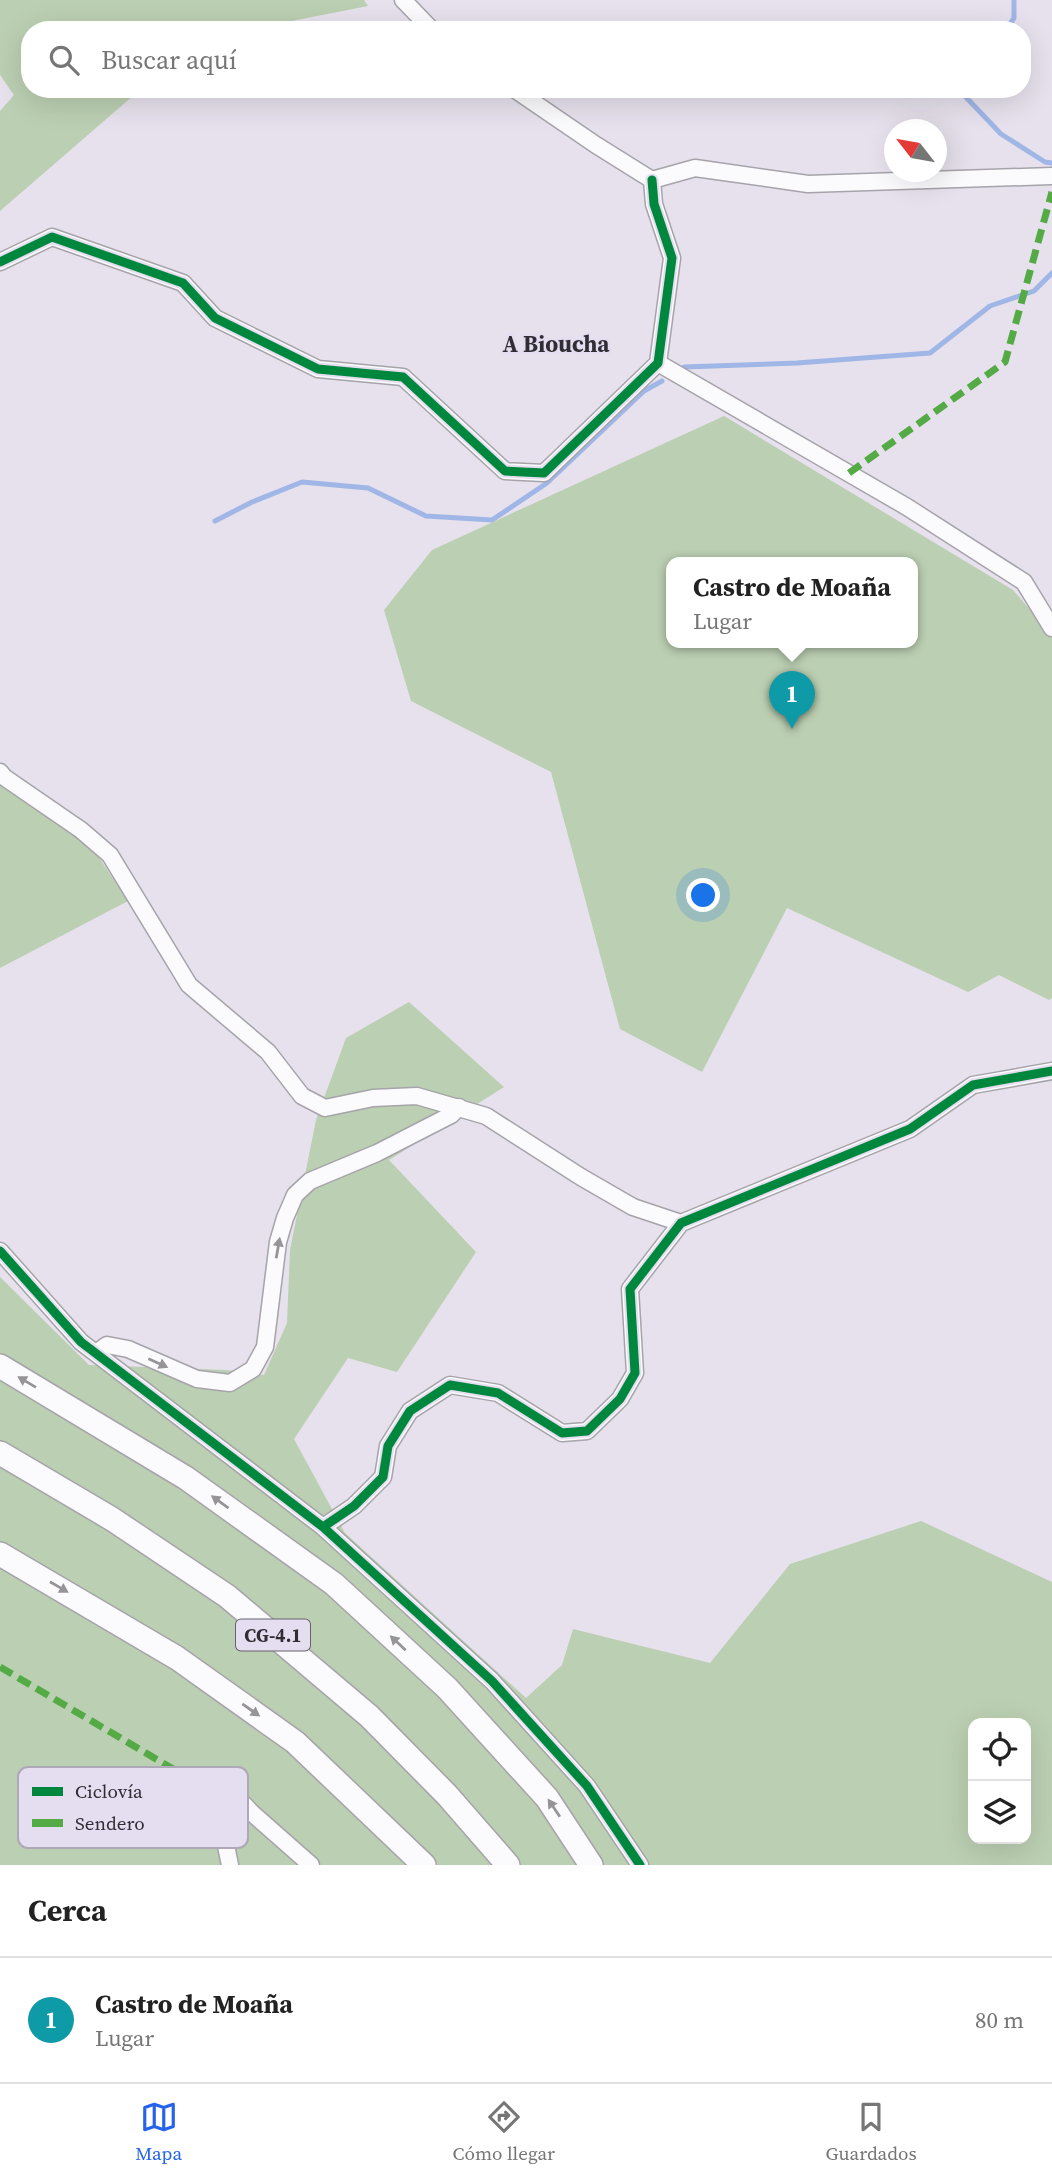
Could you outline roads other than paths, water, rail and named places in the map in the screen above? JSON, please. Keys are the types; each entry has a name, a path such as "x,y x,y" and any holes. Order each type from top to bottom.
{"highway":[{"path":"0,1366 186,1478 334,1584 447,1688 547,1798 591,1865"},
{"name":"CG-4.1","path":"0,1453 112,1519 227,1596 369,1716 447,1795 508,1865"},
{"path":"0,1554 177,1658 295,1742 425,1865"}],"street":[{"path":"402,0 423,21"},
{"path":"527,98 652,180 695,168 808,184 1052,176"},
{"path":"0,262 52,237 183,283 215,318 318,369 403,377 505,471 544,473 658,363 672,258 654,204 652,180"},
{"path":"658,363 907,507 1024,582 1052,628"},
{"path":"0,772 110,855 190,985 268,1052 302,1096 326,1108 373,1098 417,1097 486,1116 633,1207 681,1223"},
{"path":"323,1527 354,1506 383,1477 388,1446 410,1411 450,1385 498,1392 562,1433 587,1431 620,1399 635,1373 630,1289 681,1223 910,1129 973,1085 1049,1068"},
{"path":"96,1353 107,1345 128,1349 197,1378 230,1383 253,1369 265,1347 278,1242 295,1195 310,1181 377,1153 451,1115 459,1107"},
{"path":"0,1251 81,1342 323,1527 492,1681 587,1786 640,1865"},
{"path":"248,1809 311,1865"}],"waterway":[{"path":"1012,21 1014,0"},
{"path":"967,98 1001,134 1045,162 1052,163"},
{"path":"684,367 797,363 930,353 990,306 1034,291 1052,273"},
{"path":"215,521 252,502 302,482 368,488 426,516 492,520 547,483 644,391 662,381"}],"place":[{"name":"Castro de Moaña","path":"792,729"}],"district":[{"name":"A Bioucha","path":"556,344"}]}
